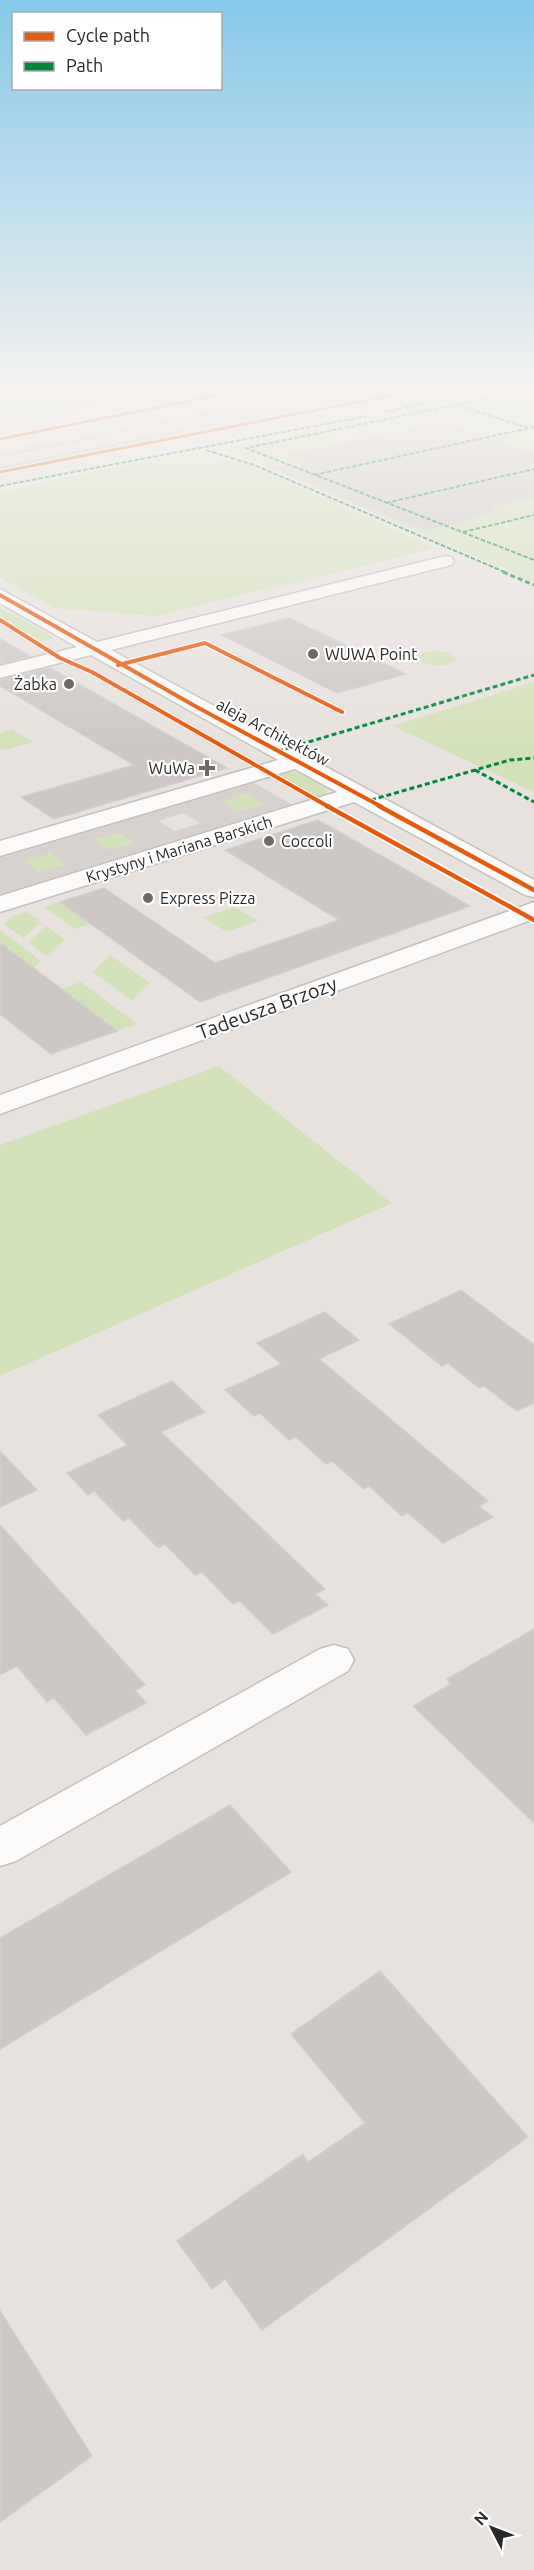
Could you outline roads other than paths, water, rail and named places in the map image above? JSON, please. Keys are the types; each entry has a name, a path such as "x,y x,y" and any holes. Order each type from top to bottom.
{"street":[{"path":"0,672 445,561"},
{"name":"aleja Architektów","path":"0,595 534,890"},
{"path":"0,849 298,761"},
{"name":"Krystyny i Mariana Barskich","path":"0,904 358,793"},
{"name":"Tadeusza Brzozy","path":"0,1105 534,910"},
{"path":"0,1848 334,1660"}],"place":[{"name":"WUWA Point","path":"313,654"},
{"name":"Żabka","path":"69,684"},
{"name":"WuWa","path":"207,768"},
{"name":"Coccoli","path":"269,841"},
{"name":"Express Pizza","path":"148,898"}]}
